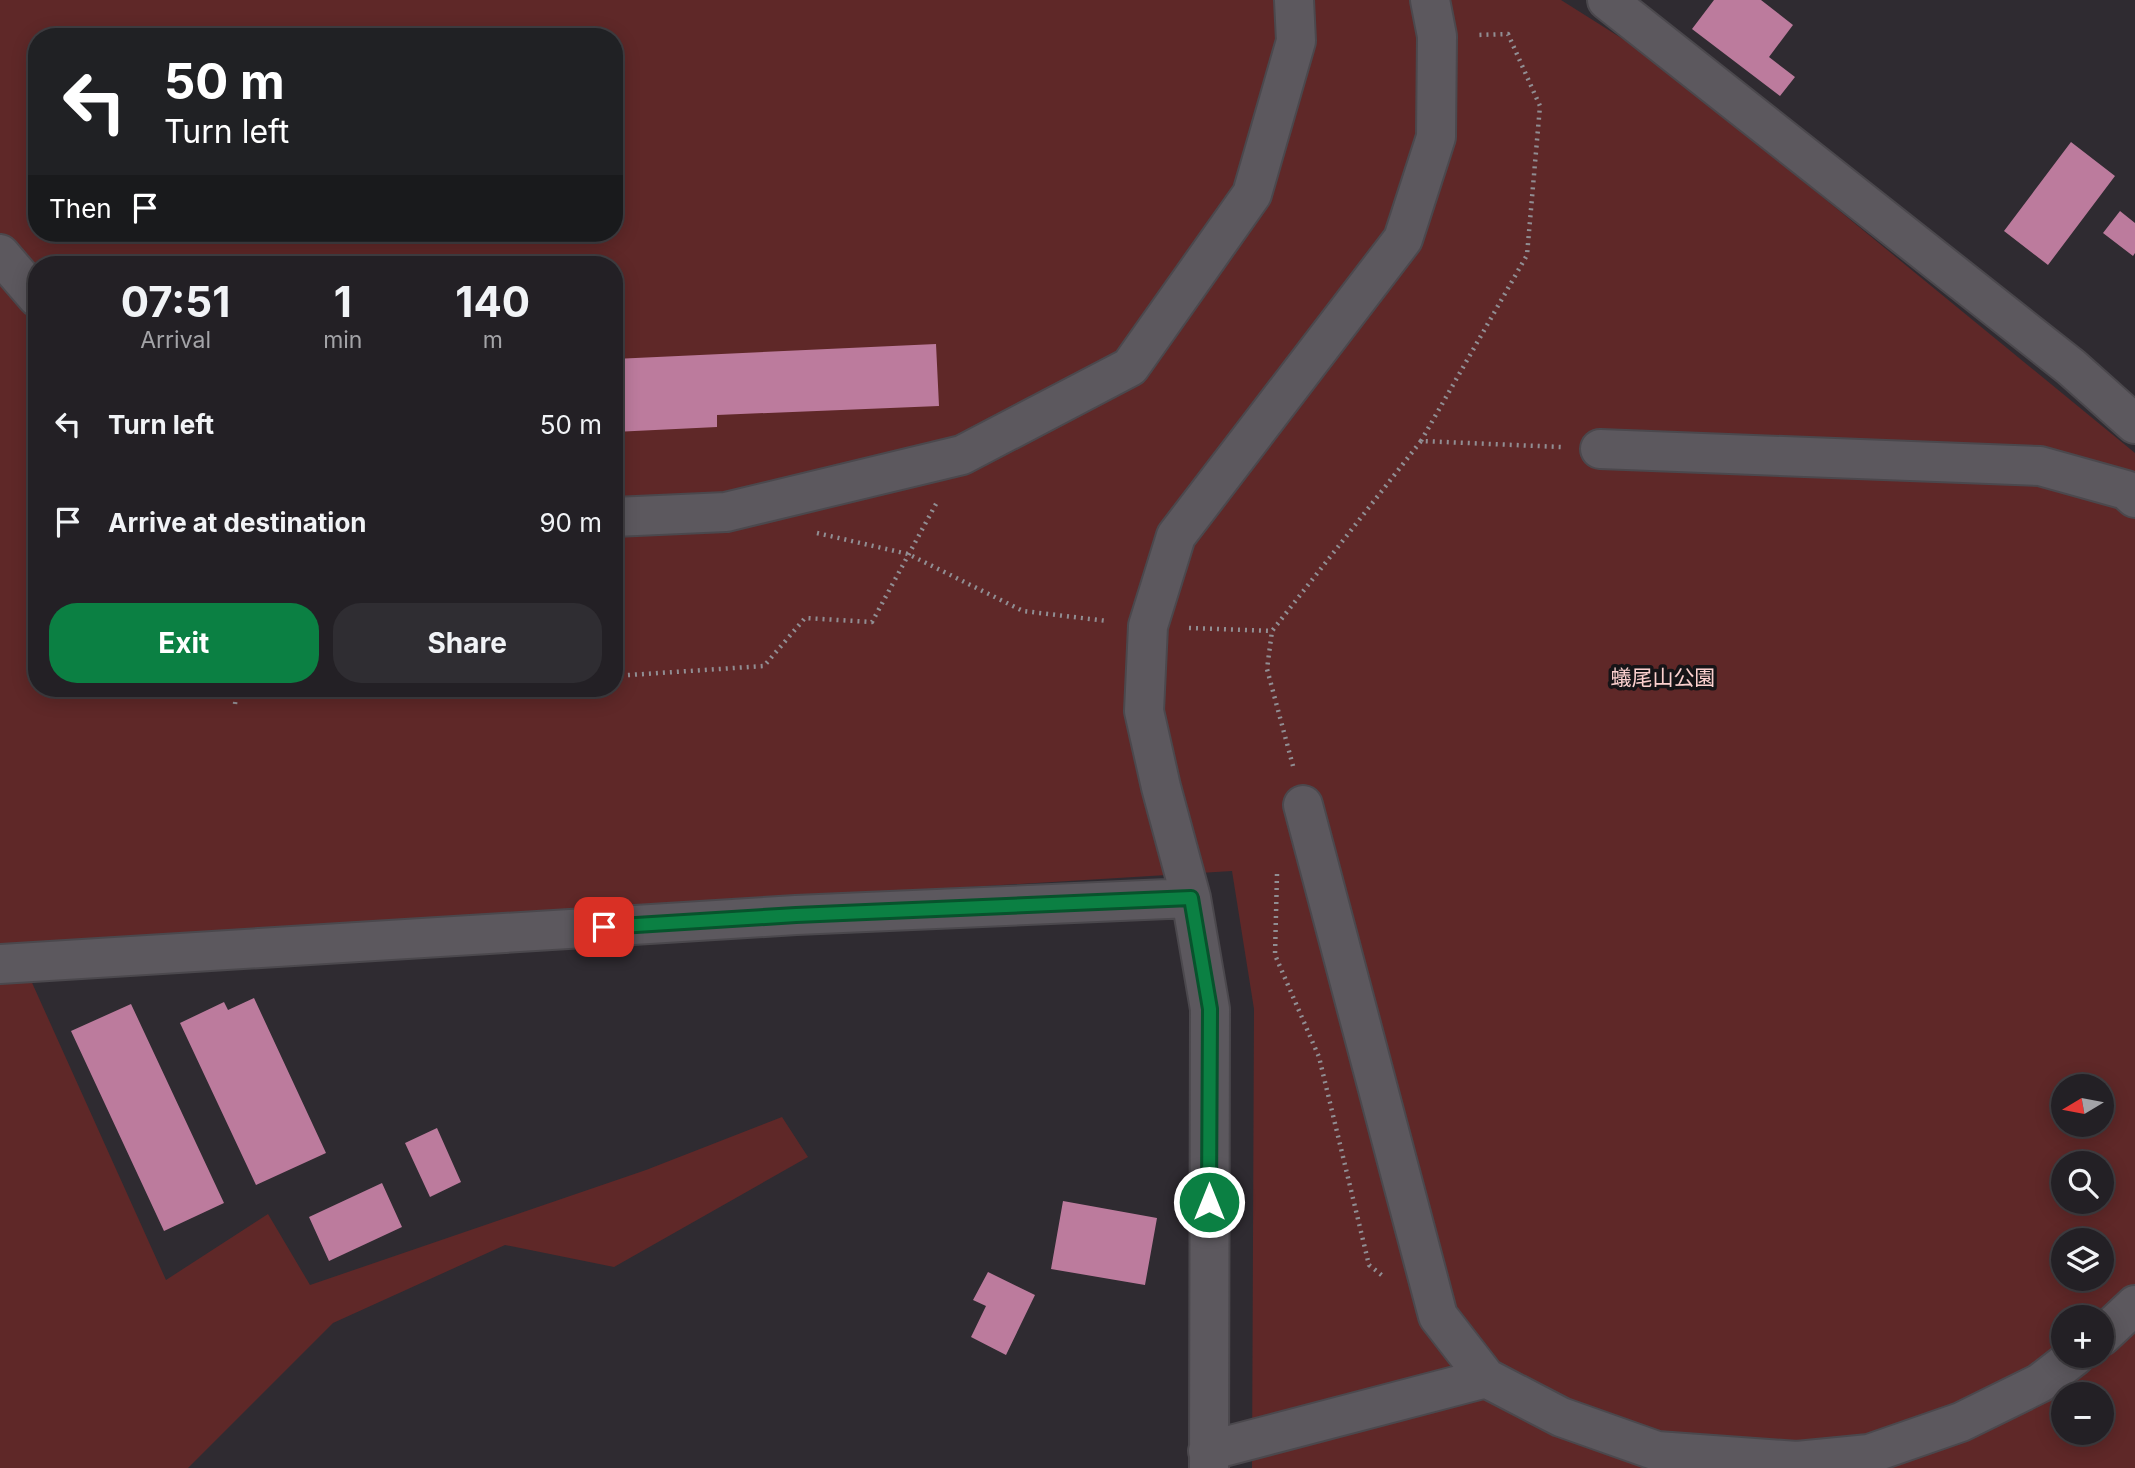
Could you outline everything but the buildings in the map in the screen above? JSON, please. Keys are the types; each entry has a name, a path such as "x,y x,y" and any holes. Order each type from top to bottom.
{"street":[{"path":"623,517 726,512 962,455 1130,367 1252,194 1296,41 1294,0"},
{"path":"1614,1 2071,367 2135,424"},
{"path":"1433,18 1436,137 1403,239 1177,536 1147,626 1144,711 1191,898 1210,1009 1209,1459 1486,1378"},
{"path":"0,254 28,287"},
{"path":"1600,449 2040,466 2126,490 2135,498"},
{"path":"1303,805 1438,1316 1486,1378 1560,1418 1657,1451 1797,1461 1869,1454 1961,1422 2040,1383 2059,1368"},
{"path":"0,964 796,915 1191,898"},
{"path":"2114,1325 2135,1306"}],"path":[{"path":"1303,805 1267,669 1272,631 1421,441 1527,255 1540,106 1508,34 1433,18"},
{"path":"1421,441 1600,449"},
{"path":"623,675 764,666 805,618 872,622 962,455"},
{"path":"804,530 908,554 1023,611 1147,626 1272,631"},
{"path":"235,704 236,697"},
{"path":"1277,872 1275,954 1319,1057 1368,1265 1388,1279"}],"green space":[{"name":"蟻尾山公園","path":"0,0 1561,0 1653,58 2135,453 2135,1468 1252,1468 1254,1009 1232,871 15,945 166,1280 268,1214 310,1285 646,1170 782,1117 808,1157 614,1267 505,1245 333,1323 188,1468 0,1468"}],"route":[{"path":"604,927 796,915 1191,898 1210,1009 1209,1202"}]}
